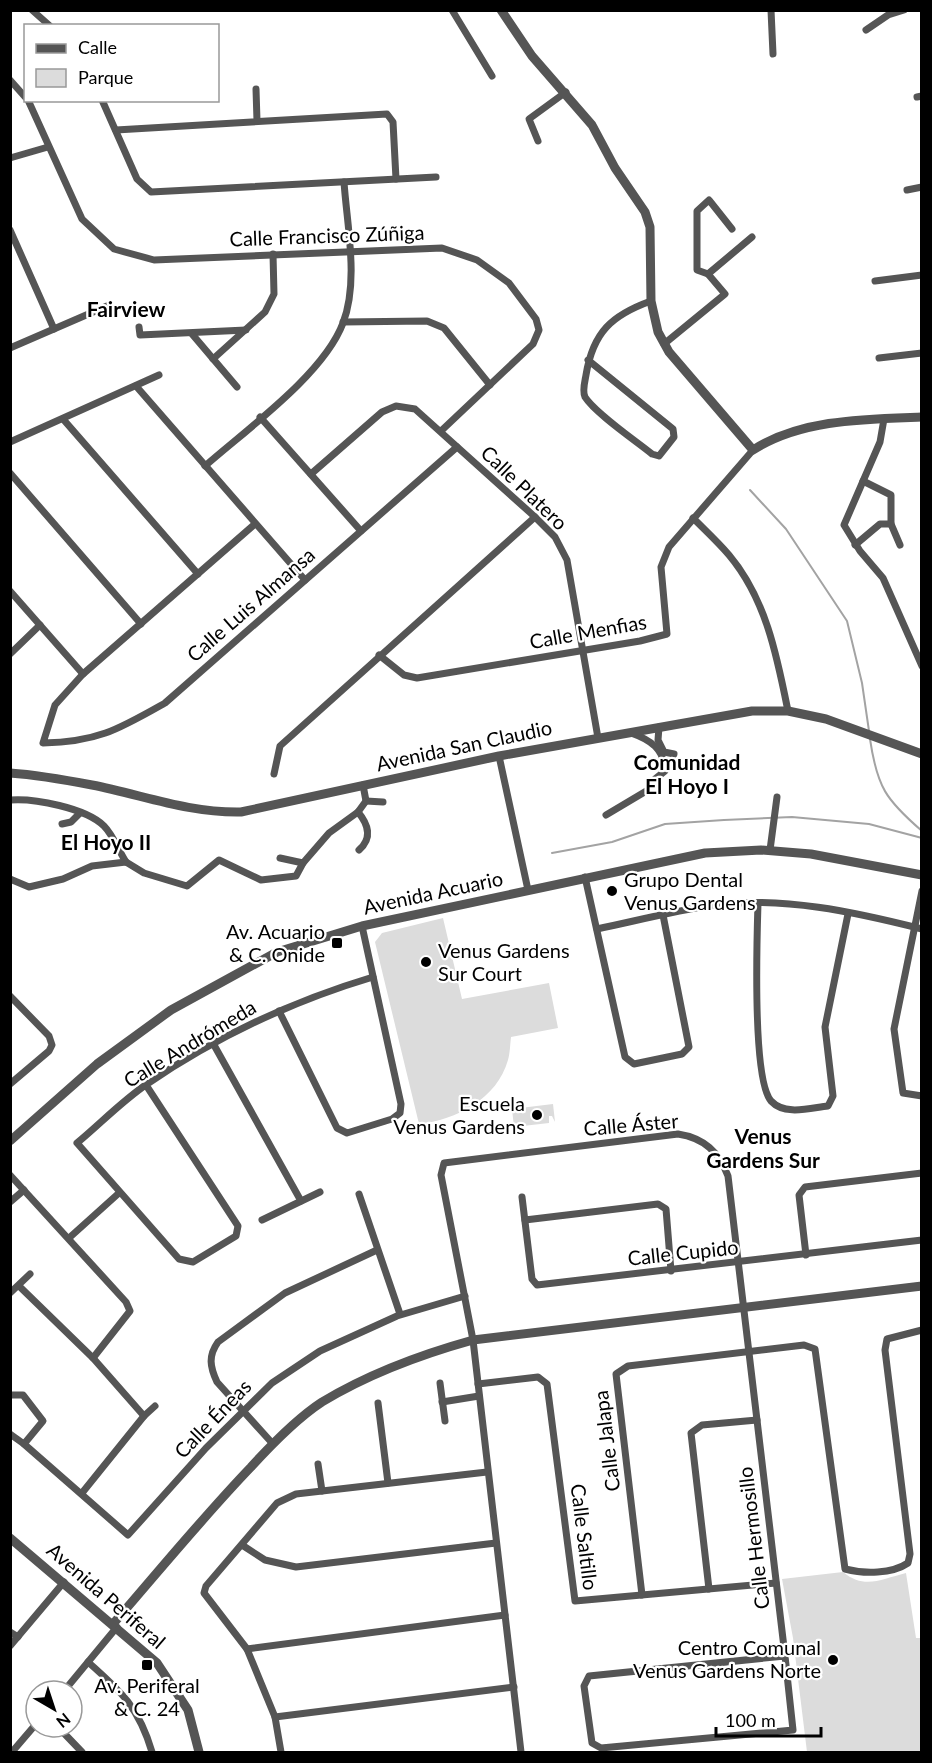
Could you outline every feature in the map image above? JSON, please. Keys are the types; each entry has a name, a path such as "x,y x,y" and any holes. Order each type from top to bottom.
{"street":[{"path":"32,10 48,24"},
{"path":"452,10 492,76"},
{"path":"501,10 532,56 592,124 615,168 647,217 651,227 651,301 654,320 664,344 753,450 775,439 844,420 921,417"},
{"path":"771,10 773,54"},
{"path":"866,30 888,15 903,10"},
{"name":"Calle Francisco Zúñiga","path":"11,81 24,96"},
{"path":"256,89 257,121"},
{"path":"538,141 529,119 566,92"},
{"name":"Calle Francisco Zúñiga","path":"28,102 82,219 114,249 154,260 349,250 442,248 477,260 509,283 536,319 539,330 533,344 441,431"},
{"path":"103,102 137,179 151,192 436,177"},
{"path":"116,130 387,114 393,122 396,179"},
{"path":"10,158 48,147"},
{"path":"205,466 320,363 343,322 350,282 345,182"},
{"path":"907,190 921,187"},
{"path":"664,344 724,294 708,274 698,270 697,211 709,200 732,229"},
{"path":"10,230 54,329"},
{"path":"708,274 752,237"},
{"path":"213,359 265,312 274,294 273,254"},
{"path":"875,281 921,275"},
{"path":"588,360 673,429 674,437 659,456 652,454 585,397 584,390 588,360 590,348 627,310 651,301"},
{"path":"10,348 108,306"},
{"path":"343,322 427,321 444,328 490,385"},
{"path":"139,327 140,335 246,330"},
{"path":"192,334 237,387"},
{"path":"879,358 921,353"},
{"path":"10,441 159,375"},
{"path":"136,386 305,580"},
{"name":"Calle Platero","path":"311,474 382,412 396,406 415,409 535,517 555,537 567,560 598,738"},
{"path":"260,417 361,531"},
{"path":"63,418 198,574"},
{"path":"884,419 880,442 844,525 855,545 884,578 921,666"},
{"name":"Calle Luis Almansa","path":"84,674 55,705 43,743 72,743 115,732 165,703 457,447"},
{"name":"Calle Menfias","path":"379,655 404,675 417,678 667,634 661,567 669,547 753,450"},
{"path":"10,473 141,624"},
{"path":"863,481 891,495 891,524 900,546"},
{"path":"274,774 280,746 535,517"},
{"path":"693,518 730,557 761,608 776,647 788,711"},
{"path":"10,591 84,674 255,524"},
{"path":"855,545 880,524 891,524"},
{"path":"10,654 40,624"},
{"name":"Avenida San Claudio","path":"10,773 93,785 158,803 211,812 241,812 499,756 752,711 788,711 826,719 921,754"},
{"path":"659,727 657,740 664,752 674,754"},
{"path":"606,815 648,790 655,779 666,771 665,761 653,741 629,732"},
{"path":"499,756 528,890"},
{"path":"10,800 27,799 80,813 103,825 126,862 144,873 187,886 219,860 261,880 296,876 303,863 329,833 358,813 366,801 363,785"},
{"path":"770,850 777,797"},
{"path":"366,801 383,802"},
{"path":"62,824 71,822 80,813"},
{"path":"358,813 366,822 369,833 365,845 359,850"},
{"name":"Avenida Acuario","path":"10,1141 97,1064 171,1010 277,952 362,926 705,853 770,850 811,854 921,875"},
{"path":"280,858 303,863"},
{"path":"10,879 29,886 63,879 92,866 126,862"},
{"path":"585,878 625,1057 634,1064 682,1054 689,1047 690,1038 663,915"},
{"path":"921,891 894,1029 903,1093 921,1096"},
{"path":"597,929 714,905 758,903 801,905 921,929"},
{"path":"758,903 757,1025 765,1089 771,1101 786,1110 828,1107 833,1096 825,1027 848,914"},
{"path":"279,1011 337,1128 346,1133 392,1119 400,1113 401,1104 362,926"},
{"name":"Calle Andrómeda","path":"146,1085 238,1226 236,1236 193,1262 179,1259 77,1143 146,1085 214,1045 279,1011 318,994 373,977"},
{"path":"10,996 49,1036 52,1044 49,1051 10,1084"},
{"path":"214,1045 301,1201"},
{"name":"Calle Áster","path":"465,1296 441,1175 444,1163 678,1134 692,1137 711,1147 723,1162 728,1176 744,1308"},
{"path":"806,1255 799,1195 805,1188 921,1173"},
{"path":"10,1176 126,1302 130,1311 93,1358"},
{"path":"10,1202 24,1190"},
{"path":"262,1220 320,1192"},
{"path":"69,1238 119,1193"},
{"path":"359,1194 400,1314"},
{"name":"Calle Cupido","path":"522,1197 532,1279 537,1284 671,1271 921,1240"},
{"path":"525,1220 658,1204 666,1209 671,1271"},
{"path":"273,1444 217,1382 212,1369 211,1353 218,1342 285,1293 377,1250"},
{"path":"10,1293 30,1274"},
{"path":"19,1286 93,1358 144,1416"},
{"path":"74,1679 115,1626 233,1486 273,1444 320,1404 373,1373 415,1356 472,1340 921,1286"},
{"path":"465,1296 478,1384 521,1752"},
{"name":"Calle Éneas","path":"10,1434 82,1493 128,1535 272,1383 320,1351 400,1314 465,1296"},
{"name":"Calle Hermosillo","path":"744,1308 785,1656 793,1730 601,1748 592,1743 584,1686 589,1676 785,1656"},
{"name":"Calle Jalapa","path":"642,1595 616,1374 628,1366 804,1345 815,1349 845,1569 861,1573 900,1568 908,1563 910,1554 885,1350 887,1339 921,1330"},
{"name":"Calle Saltillo","path":"478,1384 538,1377 548,1384 574,1602 776,1583"},
{"path":"440,1383 445,1421"},
{"path":"10,1395 23,1395 43,1421 24,1444"},
{"path":"442,1402 479,1396"},
{"path":"378,1403 388,1483"},
{"path":"82,1493 144,1416 155,1406"},
{"path":"709,1589 691,1433 702,1425 757,1420"},
{"path":"318,1464 322,1491"},
{"path":"281,1752 275,1717 247,1649 204,1593 206,1586 277,1503 296,1494 487,1472"},
{"name":"Avenida Periferal","path":"10,1538 157,1664 188,1710 199,1752"},
{"path":"242,1545 265,1560 296,1567 496,1543"},
{"path":"10,1646 64,1582"},
{"path":"247,1649 505,1615"},
{"path":"10,1632 18,1637"},
{"path":"88,1662 120,1690 144,1724 152,1752"},
{"path":"275,1717 514,1688"},
{"path":"12,1752 24,1738"},
{"path":"70,1739 82,1752"}],"green space":[{"path":"443,918 462,999 549,983 558,1028 511,1037 509,1057 503,1074 485,1096 461,1112 447,1118 419,1124 375,942 382,933"},
{"path":"553,1104 555,1122 552,1116 549,1116 549,1123 514,1127 512,1109"},
{"path":"843,1572 859,1581 866,1582 906,1573 916,1638 921,1638 921,1752 807,1752 793,1638 782,1579"}],"waterway":[{"path":"750,490 786,529 847,621 862,683 869,731"},
{"path":"870,739 876,769 885,791 900,810 922,831"},
{"path":"552,853 612,842 665,824 792,817 869,824 922,838"}],"place":[{"name":"Grupo Dental Venus Gardens","path":"612,891"},
{"name":"Av. Acuario & C. Onide","path":"337,943"},
{"name":"Venus Gardens Sur Court","path":"426,962"},
{"name":"Escuela Venus Gardens","path":"537,1115"},
{"name":"Centro Comunal Venus Gardens Norte","path":"833,1660"},
{"name":"Av. Periferal & C. 24","path":"147,1665"}],"district":[{"name":"Fairview","path":"126,310"},
{"name":"Comunidad El Hoyo I","path":"687,775"},
{"name":"El Hoyo II","path":"106,843"},
{"name":"Venus Gardens Sur","path":"763,1149"}]}
